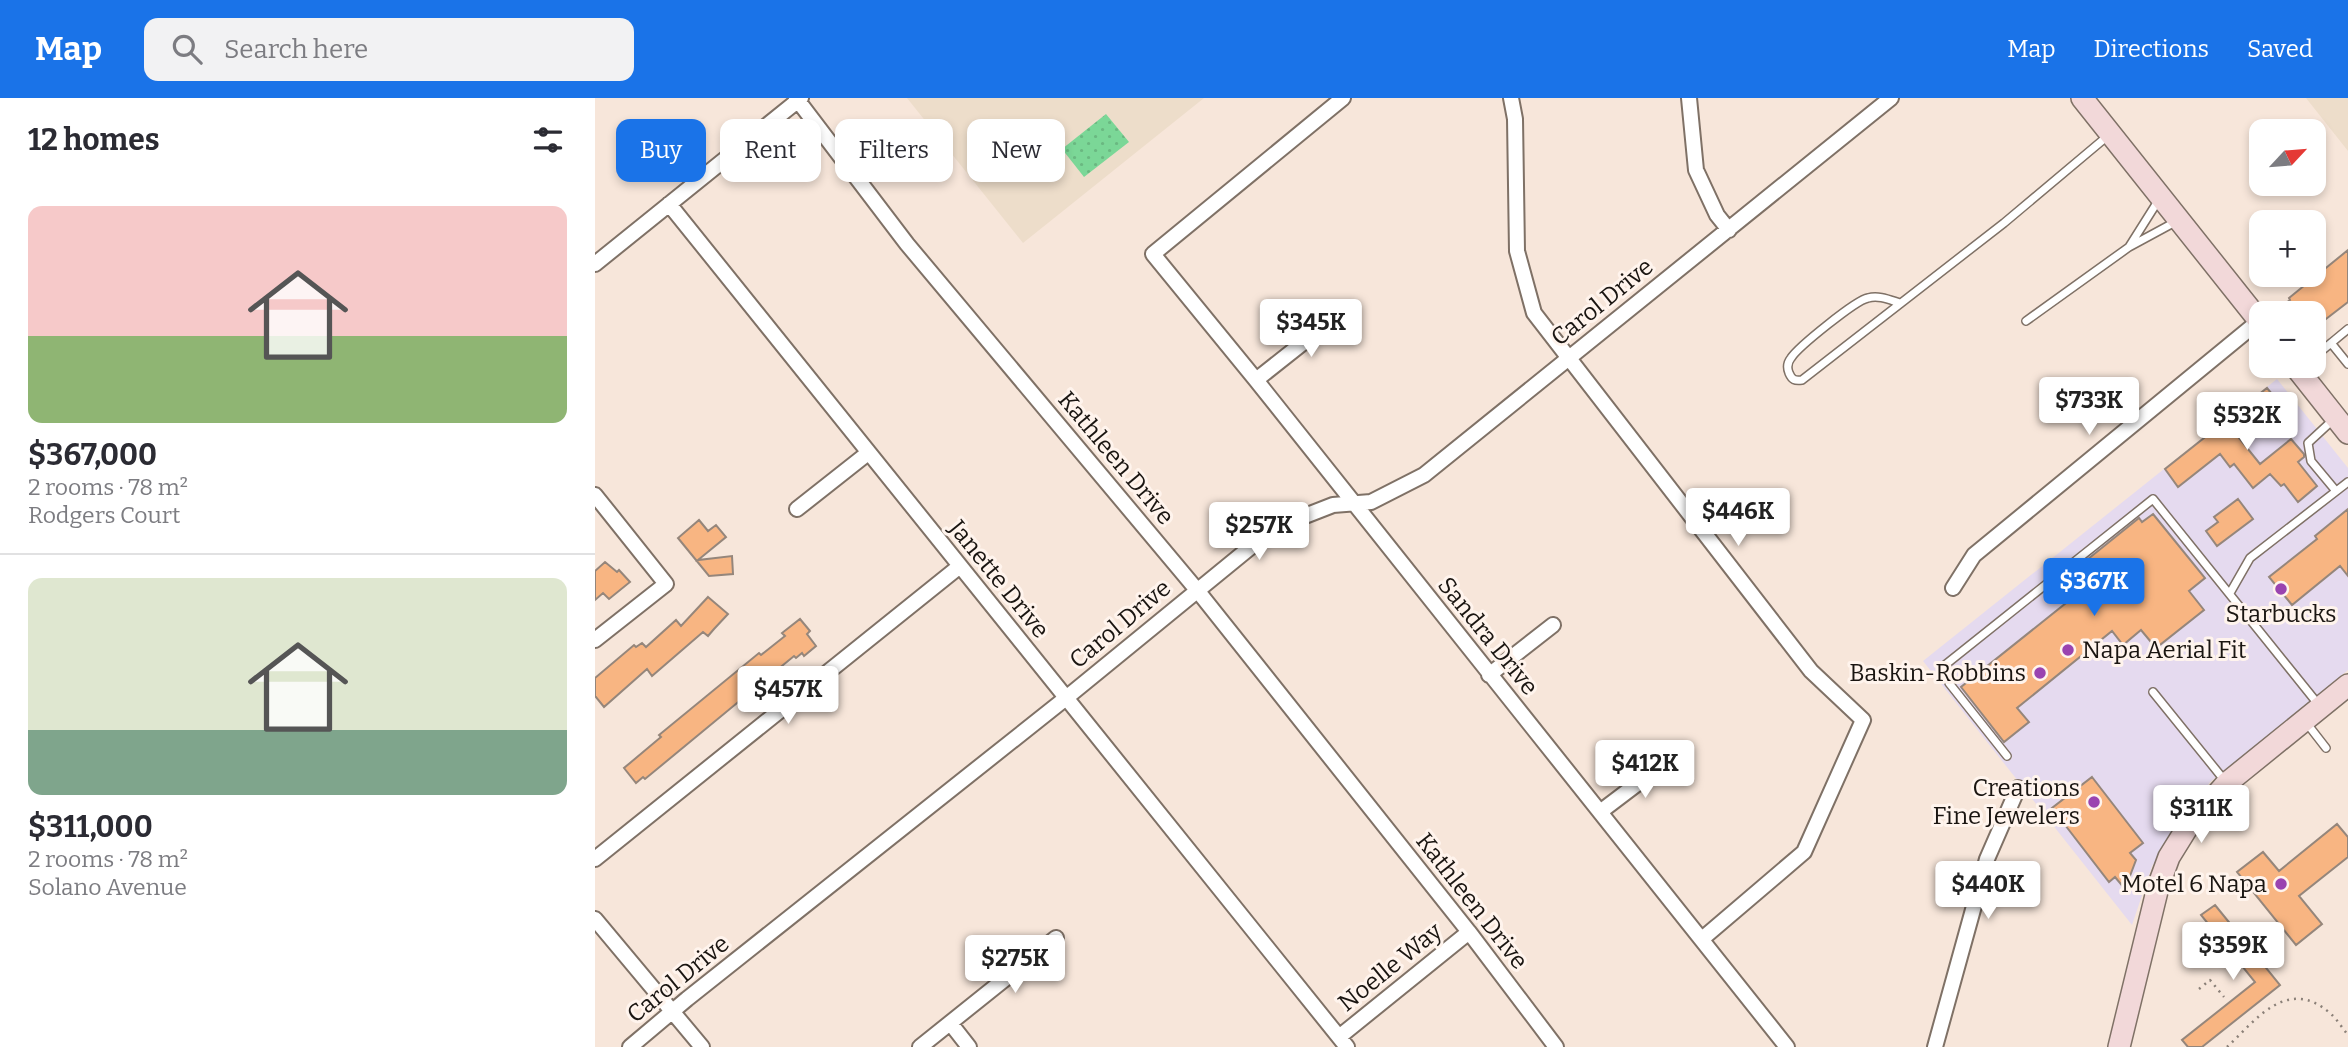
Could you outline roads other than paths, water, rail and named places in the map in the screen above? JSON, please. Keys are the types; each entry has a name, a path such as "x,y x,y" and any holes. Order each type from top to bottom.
{"street":[{"name":"Sandra Drive","path":"1343,98 1153,254 1787,1047"},
{"path":"1511,98 1515,119 1517,251 1534,313 1811,671 1863,720 1804,852 1702,939"},
{"path":"1689,98 1696,170 1717,215 1729,230"},
{"name":"Carol Drive","path":"630,1047 1274,528 1332,505 1371,502 1424,475 1891,98"},
{"path":"2082,98 2249,308"},
{"path":"595,264 798,99"},
{"name":"Kathleen Drive","path":"798,99 907,244 1197,590 1469,932 1556,1047"},
{"name":"Janette Drive","path":"669,204 1343,1042"},
{"path":"1256,380 1346,312"},
{"path":"1953,588 1974,555 2249,331"},
{"path":"2311,378 2342,425"},
{"path":"797,509 868,453"},
{"path":"595,495 666,584 595,640"},
{"path":"595,859 960,566"},
{"path":"1489,675 1553,625"},
{"path":"2119,1047 2158,887 2169,857 2187,828 2227,783 2348,685"},
{"path":"1599,812 1670,759"},
{"path":"1935,1047 1987,859 2018,788"},
{"path":"595,919 702,1047"},
{"name":"Noelle Way","path":"1343,1042 1469,932"},
{"path":"920,1047 1056,938"},
{"path":"951,1024 969,1047"}],"lane":[{"path":"1900,303 1875,296 1861,300 1798,349 1788,363 1791,378 1795,381 1802,380 2004,223 2111,134"},
{"path":"2129,247 2161,197"},
{"path":"2026,321 2129,247 2179,220"},
{"path":"2326,346 2348,329"},
{"path":"2331,342 2348,364"},
{"path":"2336,491 2311,461 2308,443 2342,425"},
{"path":"2230,593 2250,558 2348,482"},
{"path":"2007,756 1949,683 1945,665 2153,499 2230,593 2313,714 2326,748"},
{"path":"2153,692 2227,783"}],"place":[{"name":"Starbucks","path":"2281,589"},
{"name":"Napa Aerial Fit","path":"2068,650"},
{"name":"Baskin-Robbins","path":"2040,673"},
{"name":"Creations Fine Jewelers","path":"2094,802"},
{"name":"Motel 6 Napa","path":"2281,884"}]}
